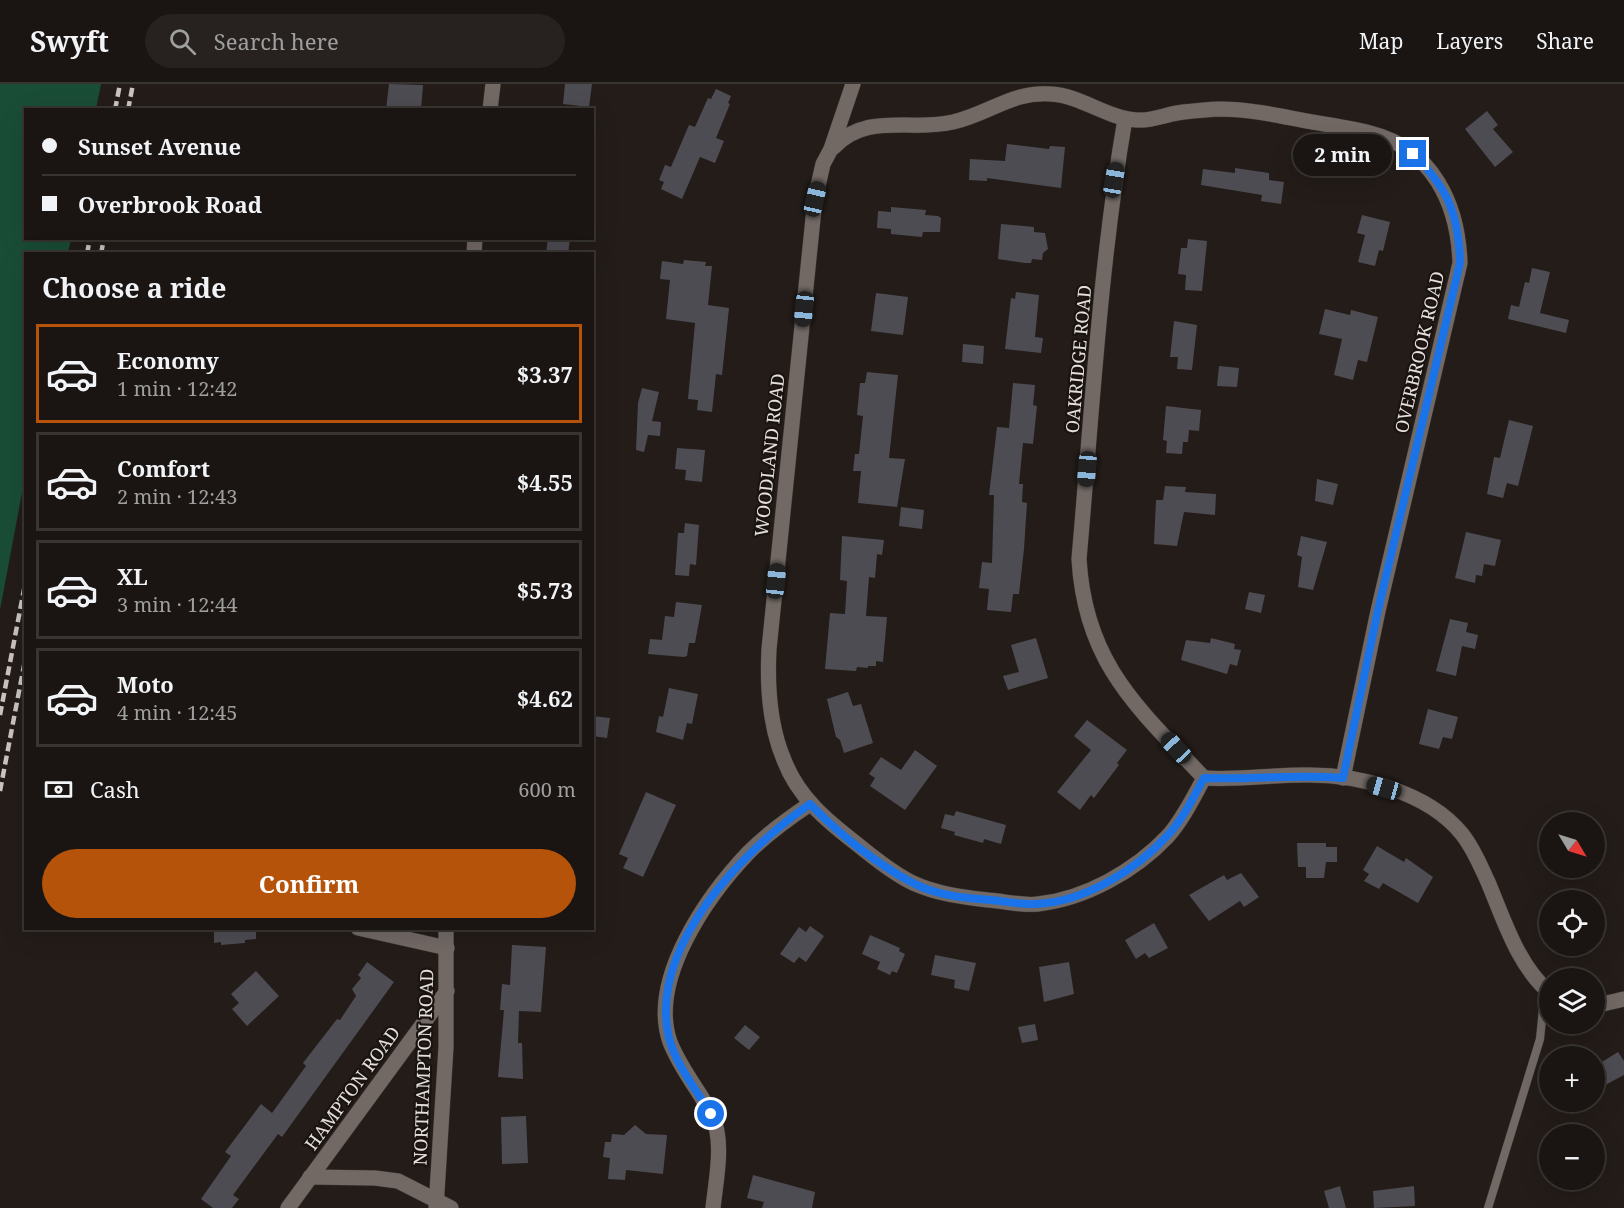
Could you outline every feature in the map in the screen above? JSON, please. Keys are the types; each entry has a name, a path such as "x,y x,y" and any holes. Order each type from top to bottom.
{"street":[{"path":"490,108 493,84"},
{"name":"WOODLAND ROAD","path":"853,84 831,149 823,164 815,199 768,670 769,704 784,762 810,804 868,853 911,883 962,897 1036,904 1069,898 1093,888 1121,874 1146,856 1167,836 1184,814 1204,778"},
{"name":"OVERBROOK ROAD","path":"831,149 857,128 873,124 930,126 955,122 1008,99 1033,94 1054,94 1071,98 1125,119 1140,120 1218,109 1246,110 1371,133 1413,154 1430,171 1444,190 1454,212 1460,255 1456,290 1378,610 1343,778"},
{"name":"OAKRIDGE ROAD","path":"1125,119 1114,180 1094,390 1079,559 1081,583 1088,619 1112,674 1133,703 1204,778"},
{"path":"1204,778 1251,779 1307,775 1343,778 1403,794 1441,813 1462,833 1475,853 1507,927 1531,975 1539,983"},
{"path":"713,1208 718,1145 716,1129 711,1114 686,1075 670,1041 667,996 672,972 681,949 705,908 734,869 781,824 810,804"},
{"path":"367,930 447,948"},
{"name":"NORTHAMPTON ROAD","path":"436,1204 447,991 446,930"},
{"name":"HAMPTON ROAD","path":"288,1208 447,991"},
{"path":"1605,1003 1624,999"},
{"path":"310,1177 375,1178 398,1181 436,1204 451,1208"}],"lane":[{"path":"1488,1208 1541,1034"}],"green space":[{"path":"0,84 101,84 96,108 24,108 24,240 71,240 68,252 24,252 24,482 0,610"}],"building":[{"path":"389,84 423,85 421,108 386,108"},
{"path":"565,84 592,84 589,107 563,104"},
{"path":"716,89 731,96 716,138 724,141 715,163 700,157 682,199 661,189 664,182 659,180 665,165 671,167 689,125 695,127 708,98 711,99"},
{"path":"1487,111 1498,125 1493,129 1513,152 1495,167 1465,129"},
{"path":"1007,144 1049,149 1050,146 1065,147 1061,188 987,178 987,181 969,180 970,159 1005,161"},
{"path":"1235,168 1269,173 1269,180 1284,182 1281,204 1261,201 1262,195 1201,185 1203,169 1235,173"},
{"path":"891,207 926,210 925,215 938,216 941,218 940,232 923,232 922,237 891,234 891,229 877,228 878,211 891,212"},
{"path":"1362,215 1390,222 1383,251 1379,250 1375,266 1358,262 1365,235 1357,233"},
{"path":"1001,224 1034,227 1034,232 1045,233 1048,249 1043,253 1042,260 1032,259 1031,263 1025,263 998,259"},
{"path":"1188,239 1207,241 1202,291 1185,290 1186,275 1178,274 1181,248 1187,248"},
{"path":"548,240 570,240 568,252 546,252"},
{"path":"684,260 706,262 705,266 712,266 708,305 729,308 722,375 716,374 712,412 697,410 698,400 688,399 695,323 666,319 670,280 660,279 662,261 683,264"},
{"path":"1532,268 1550,272 1540,313 1569,320 1566,333 1508,319 1511,305 1519,307 1525,282 1529,283"},
{"path":"1016,292 1039,295 1035,337 1043,338 1041,353 1005,349 1011,298 1015,299"},
{"path":"876,293 908,297 903,335 871,331"},
{"path":"1325,309 1350,315 1351,310 1378,317 1367,362 1358,360 1353,380 1334,375 1342,339 1319,334"},
{"path":"1174,321 1197,325 1192,370 1177,369 1178,357 1170,357"},
{"path":"963,344 984,346 983,364 962,362"},
{"path":"1219,366 1239,368 1237,387 1217,386"},
{"path":"867,372 898,375 889,458 905,459 897,507 858,503 861,471 853,471 855,454 859,454 863,416 857,415 860,383 865,383"},
{"path":"1013,383 1035,385 1033,405 1037,406 1033,444 1023,443 1019,484 1023,484 1022,502 1027,503 1024,549 1019,594 1013,594 1011,612 987,610 989,589 979,588 982,562 992,563 994,495 989,495 997,427 1009,428"},
{"path":"642,388 659,392 652,421 661,422 660,436 648,435 644,452 636,450 638,403"},
{"path":"1166,406 1201,410 1199,431 1189,430 1188,442 1183,442 1182,454 1166,453 1167,441 1163,440"},
{"path":"1509,420 1533,426 1518,486 1507,483 1503,498 1487,494 1494,457 1500,458"},
{"path":"677,448 705,450 702,482 685,480 686,470 675,469"},
{"path":"1317,479 1338,484 1333,505 1315,501"},
{"path":"1165,486 1186,487 1185,492 1216,494 1215,515 1184,512 1177,546 1154,544 1156,500 1163,500"},
{"path":"901,507 924,510 922,529 899,526"},
{"path":"685,523 699,525 696,565 690,564 689,576 675,575 678,533 684,533"},
{"path":"1466,532 1501,540 1495,566 1484,564 1482,576 1476,575 1475,583 1455,578"},
{"path":"842,536 884,540 882,555 877,554 875,578 869,577 866,616 887,617 883,662 876,661 876,666 868,666 868,668 857,667 856,671 825,669 830,613 845,614 847,581 840,580"},
{"path":"1301,536 1327,542 1313,590 1298,587 1302,557 1297,555"},
{"path":"1249,592 1265,595 1261,613 1245,609"},
{"path":"676,602 702,605 695,643 689,643 687,656 684,657 648,654 650,639 662,640 665,616 674,617"},
{"path":"1450,619 1468,623 1466,632 1478,635 1475,649 1462,646 1456,676 1436,671"},
{"path":"1036,638 1048,678 1008,690 1003,676 1019,672 1011,645"},
{"path":"1211,638 1235,644 1234,649 1241,650 1237,666 1230,664 1227,674 1181,660 1186,640 1210,643"},
{"path":"669,688 698,694 692,724 687,723 683,740 656,732 659,716 663,717"},
{"path":"848,692 853,706 861,704 873,743 844,753 840,740 836,737 827,699"},
{"path":"1428,709 1458,717 1452,739 1443,737 1439,749 1419,744"},
{"path":"594,716 610,718 607,738 594,736"},
{"path":"1087,720 1127,750 1117,763 1119,765 1094,798 1091,795 1080,810 1057,792 1091,750 1074,736"},
{"path":"915,750 937,766 905,810 870,786 875,778 869,774 881,757 901,770"},
{"path":"646,792 676,805 643,877 623,868 628,858 619,854"},
{"path":"956,811 1006,825 1001,844 984,839 983,843 954,835 955,832 941,828 945,814 954,816"},
{"path":"1297,843 1326,843 1326,847 1337,847 1337,862 1326,862 1324,878 1306,878 1306,867 1298,867"},
{"path":"1377,846 1404,862 1406,858 1433,877 1418,903 1383,883 1379,889 1364,881 1369,874 1363,870"},
{"path":"1241,873 1259,897 1244,907 1240,901 1209,921 1189,895 1224,875 1227,880"},
{"path":"1154,923 1168,948 1149,958 1145,953 1136,959 1125,940"},
{"path":"810,926 824,936 806,962 799,957 794,963 780,954 799,927 806,932"},
{"path":"214,930 256,930 256,939 245,940 245,943 221,945 221,942 214,943"},
{"path":"870,935 900,948 899,951 905,954 897,973 892,971 890,975 877,969 880,962 862,954"},
{"path":"512,945 546,947 541,1012 519,1011 518,1043 522,1043 523,1079 498,1077 504,1010 500,1010 502,984 510,985"},
{"path":"935,955 976,963 969,991 954,988 955,980 931,975"},
{"path":"367,962 394,982 282,1137 278,1134 233,1195 239,1199 232,1208 213,1208 201,1199 231,1156 225,1152 261,1104 272,1113 306,1066 303,1063 337,1019 340,1020 356,996 352,989 361,978 358,975"},
{"path":"1069,962 1074,994 1044,1002 1039,967"},
{"path":"256,971 279,996 247,1026 232,1009 239,1003 231,994"},
{"path":"1035,1024 1038,1040 1022,1043 1018,1027"},
{"path":"745,1025 760,1037 749,1050 734,1038"},
{"path":"1618,1052 1624,1061 1624,1075 1605,1085 1605,1060"},
{"path":"526,1116 528,1163 502,1164 501,1117"},
{"path":"635,1125 646,1134 667,1135 663,1174 626,1170 625,1180 608,1179 610,1158 603,1157 605,1142 611,1142 612,1134 624,1135"},
{"path":"753,1175 815,1192 812,1208 762,1208 764,1202 747,1198"},
{"path":"1340,1186 1346,1208 1329,1208 1324,1191"},
{"path":"1414,1186 1415,1206 1374,1208 1373,1191"}],"railway":[{"path":"115,108 120,84"},
{"path":"128,108 133,84"},
{"path":"87,252 90,240"},
{"path":"101,252 104,240"},
{"path":"0,715 24,589"},
{"path":"0,791 24,665"}],"route":[{"path":"711,1114 686,1075 670,1041 666,1021 667,996 672,972 681,949 705,908 734,869 751,850 781,824 810,804 868,853 911,883 962,897 1036,904 1069,898 1093,888 1121,874 1146,856 1167,836 1184,814 1204,778 1251,779 1307,775 1343,778 1378,610 1456,290 1460,263 1459,237 1454,212 1444,190 1413,154"}]}
